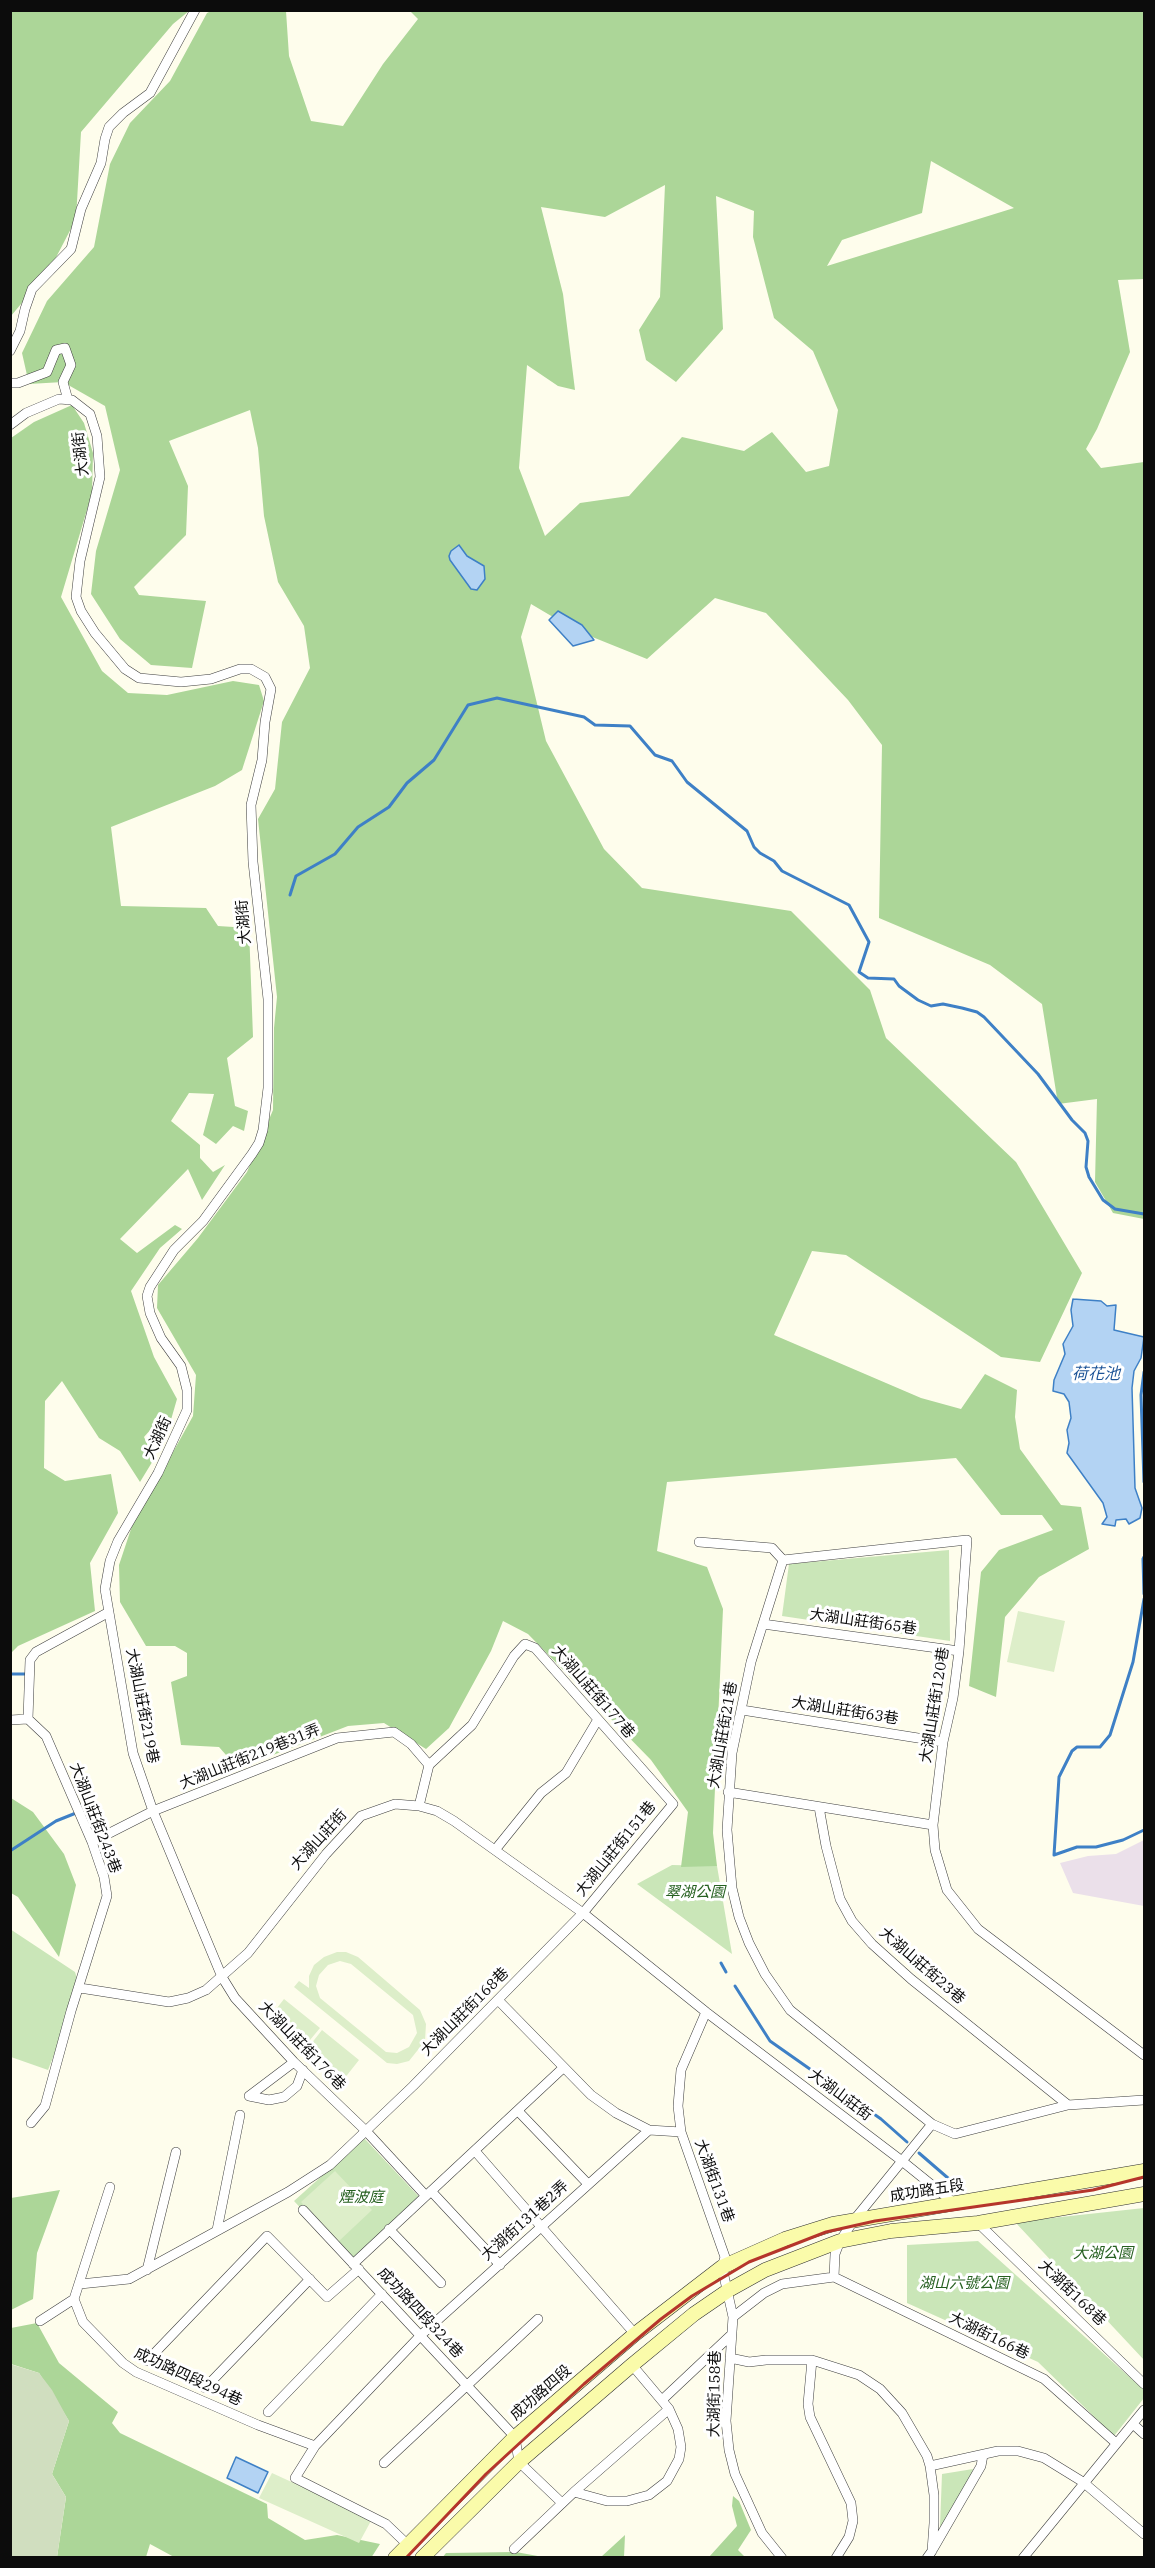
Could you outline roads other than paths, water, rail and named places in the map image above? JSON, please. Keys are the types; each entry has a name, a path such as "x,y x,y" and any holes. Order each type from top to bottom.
{"main road":[{"name":"成功路五段","path":"722,2267 785,2239 833,2224 1144,2171"},
{"path":"422,2558 519,2462 632,2365 694,2314 729,2290 765,2270 840,2241 891,2231 978,2223 1144,2194"},
{"name":"成功路四段","path":"395,2558 515,2437 635,2334 722,2267"}],"street":[{"path":"10,351 20,331 32,289 69,252 85,200 101,163 109,127 123,112 150,93 195,10"},
{"path":"10,383 18,383 47,372 56,350 65,348 70,365 63,382 68,399 59,399 42,405 10,425"},
{"name":"大湖街","path":"68,399 90,414 97,436 100,477 80,561 76,597 95,633 124,669 139,678 181,682 211,679 240,669 250,669 265,676 271,689 265,722 262,760 251,805 253,862 268,999 268,1088 263,1130 260,1143 203,1221 174,1250 150,1287 147,1296 150,1313 161,1338 181,1366 187,1390 187,1410 158,1473 118,1541 110,1561 105,1589 108,1612"},
{"name":"大湖山莊街120巷","path":"783,1560 967,1539 959,1651 953,1698 943,1742 933,1825 935,1850 947,1890 978,1929 1144,2055"},
{"path":"699,1542 772,1548 783,1560"},
{"name":"大湖山莊街21巷","path":"783,1560 751,1662 732,1752 727,1830 732,1888 749,1944 765,1974 790,2010 932,2124"},
{"path":"10,1720 28,1719 30,1660 36,1652 108,1612"},
{"name":"大湖山莊街219巷","path":"108,1612 133,1753 153,1810 222,1977"},
{"name":"大湖山莊街65巷","path":"763,1624 959,1651"},
{"name":"大湖山莊街177巷","path":"429,1765 472,1725 514,1656 525,1644 535,1648 597,1721 673,1804"},
{"name":"大湖山莊街63巷","path":"742,1710 943,1742"},
{"name":"大湖山莊街243巷","path":"28,1719 46,1736 92,1842 104,1877 107,1896 71,2011 45,2106 31,2123"},
{"path":"495,1850 541,1793 566,1773 597,1721"},
{"name":"大湖山莊街219巷31弄","path":"92,1842 153,1810 216,1788 337,1738 394,1732 411,1744 429,1765"},
{"path":"418,1806 429,1765"},
{"path":"728,1792 933,1825"},
{"name":"大湖山莊街","path":"80,1988 169,2002 197,1994 222,1977 248,1953 326,1854 361,1816 395,1804 418,1806 437,1811 452,1820 583,1913 706,2012 902,2161 954,2204"},
{"name":"大湖山莊街151巷","path":"583,1913 673,1804"},
{"name":"大湖山莊街23巷","path":"819,1807 826,1846 840,1899 852,1921 872,1944 911,1978 1068,2106"},
{"name":"大湖山莊街168巷","path":"366,2131 583,1913"},
{"name":"大湖山莊街176巷","path":"222,1977 235,1998 294,2062 500,2265"},
{"name":"大湖街131巷","path":"498,2000 562,2068 591,2095 616,2113 649,2130 681,2132 725,2257 722,2267 729,2290"},
{"path":"681,2132 678,2106 681,2070 706,2012"},
{"path":"294,2062 249,2096 269,2100 285,2097 297,2086 303,2070"},
{"path":"147,2361 267,2236 327,2298 389,2229 562,2068"},
{"path":"733,2317 782,2284 834,2277 835,2254 840,2241 854,2220 932,2124 955,2134 1068,2106 1144,2100"},
{"path":"518,2111 588,2184"},
{"path":"216,2230 240,2115"},
{"name":"大湖街131巷2弄","path":"315,2446 421,2335 649,2130"},
{"path":"80,2284 129,2279 147,2270 288,2192 330,2165 366,2131"},
{"path":"475,2151 635,2334"},
{"path":"147,2270 176,2152"},
{"path":"40,2321 74,2299 110,2187"},
{"name":"成功路四段324巷","path":"303,2210 515,2437"},
{"name":"大湖街168巷","path":"978,2223 1144,2384"},
{"path":"389,2229 441,2283"},
{"name":"大湖街166巷","path":"834,2277 1044,2379 1116,2443"},
{"path":"204,2388 310,2279"},
{"name":"大湖街158巷","path":"729,2290 733,2317 726,2421 729,2450 735,2474 762,2533 782,2558"},
{"path":"268,2412 382,2294"},
{"name":"成功路四段294巷","path":"74,2299 83,2322 123,2363 136,2372 258,2425 315,2446"},
{"path":"384,2463 538,2319"},
{"path":"662,2400 731,2335"},
{"path":"730,2358 749,2362 812,2360 859,2375 880,2390 902,2413 927,2456 930,2466 934,2495 929,2554"},
{"path":"812,2360 808,2404 810,2417 851,2503 853,2521 849,2537 836,2558"},
{"path":"574,2492 594,2499 627,2501 649,2495 667,2481 679,2459 681,2446 678,2429 669,2409 632,2365"},
{"path":"514,2549 574,2492 669,2409"},
{"path":"1023,2558 1144,2410"},
{"path":"1133,2424 1144,2434"},
{"path":"515,2437 519,2462 562,2503"},
{"path":"315,2446 295,2478 386,2524 407,2544"},
{"path":"930,2466 998,2451 1018,2451 1044,2458 1083,2482 1144,2534"},
{"path":"929,2554 981,2466 983,2455"}],"water":[{"path":"459,545 467,556 484,566 485,579 477,590 471,589 450,560 451,551"},
{"path":"558,611 582,625 594,640 573,646 549,620"},
{"name":"荷花池","path":"1073,1299 1101,1301 1107,1306 1116,1305 1114,1330 1144,1337 1141,1358 1134,1371 1132,1388 1135,1488 1142,1508 1140,1518 1129,1524 1126,1519 1116,1520 1115,1526 1102,1524 1107,1517 1103,1503 1067,1453 1069,1443 1067,1430 1071,1418 1069,1402 1064,1394 1053,1391 1054,1380 1065,1354 1063,1344 1073,1326 1071,1310"},
{"path":"236,2457 268,2472 258,2493 227,2478"}],"waterway":[{"path":"290,895 296,876 335,854 358,827 389,807 407,783 434,760 468,705 497,698 584,717 595,725 630,726 655,755 672,761 687,782 747,831 754,847 774,861 782,871 849,905 869,942 859,972 868,978 894,979 899,986 918,1000 931,1006 943,1004 977,1012 984,1017 1038,1074 1072,1120 1085,1133 1088,1141 1086,1167 1089,1177 1103,1200 1115,1209 1144,1214"},
{"path":"1144,1372 1141,1395 1144,1482"},
{"path":"1144,1557 1144,1594"},
{"path":"1144,1599 1133,1662 1110,1735 1100,1747 1077,1747 1072,1751 1059,1777 1054,1855 1077,1847 1096,1847 1123,1840 1144,1830"},
{"path":"10,1674 26,1674"},
{"path":"10,1851 56,1821 76,1813"},
{"path":"721,1963 726,1972"},
{"path":"735,1986 770,2041 881,2119 907,2142"},
{"path":"919,2153 956,2185"}],"railway":[{"path":"406,2558 486,2474 584,2384 692,2296 749,2262 826,2232 875,2221 1093,2190 1144,2177"}],"park label":[{"name":"翠湖公園","path":"695,1893"},
{"name":"煙波庭","path":"361,2198"},
{"name":"大湖公園","path":"1103,2254"},
{"name":"湖山六號公園","path":"964,2284"}]}
